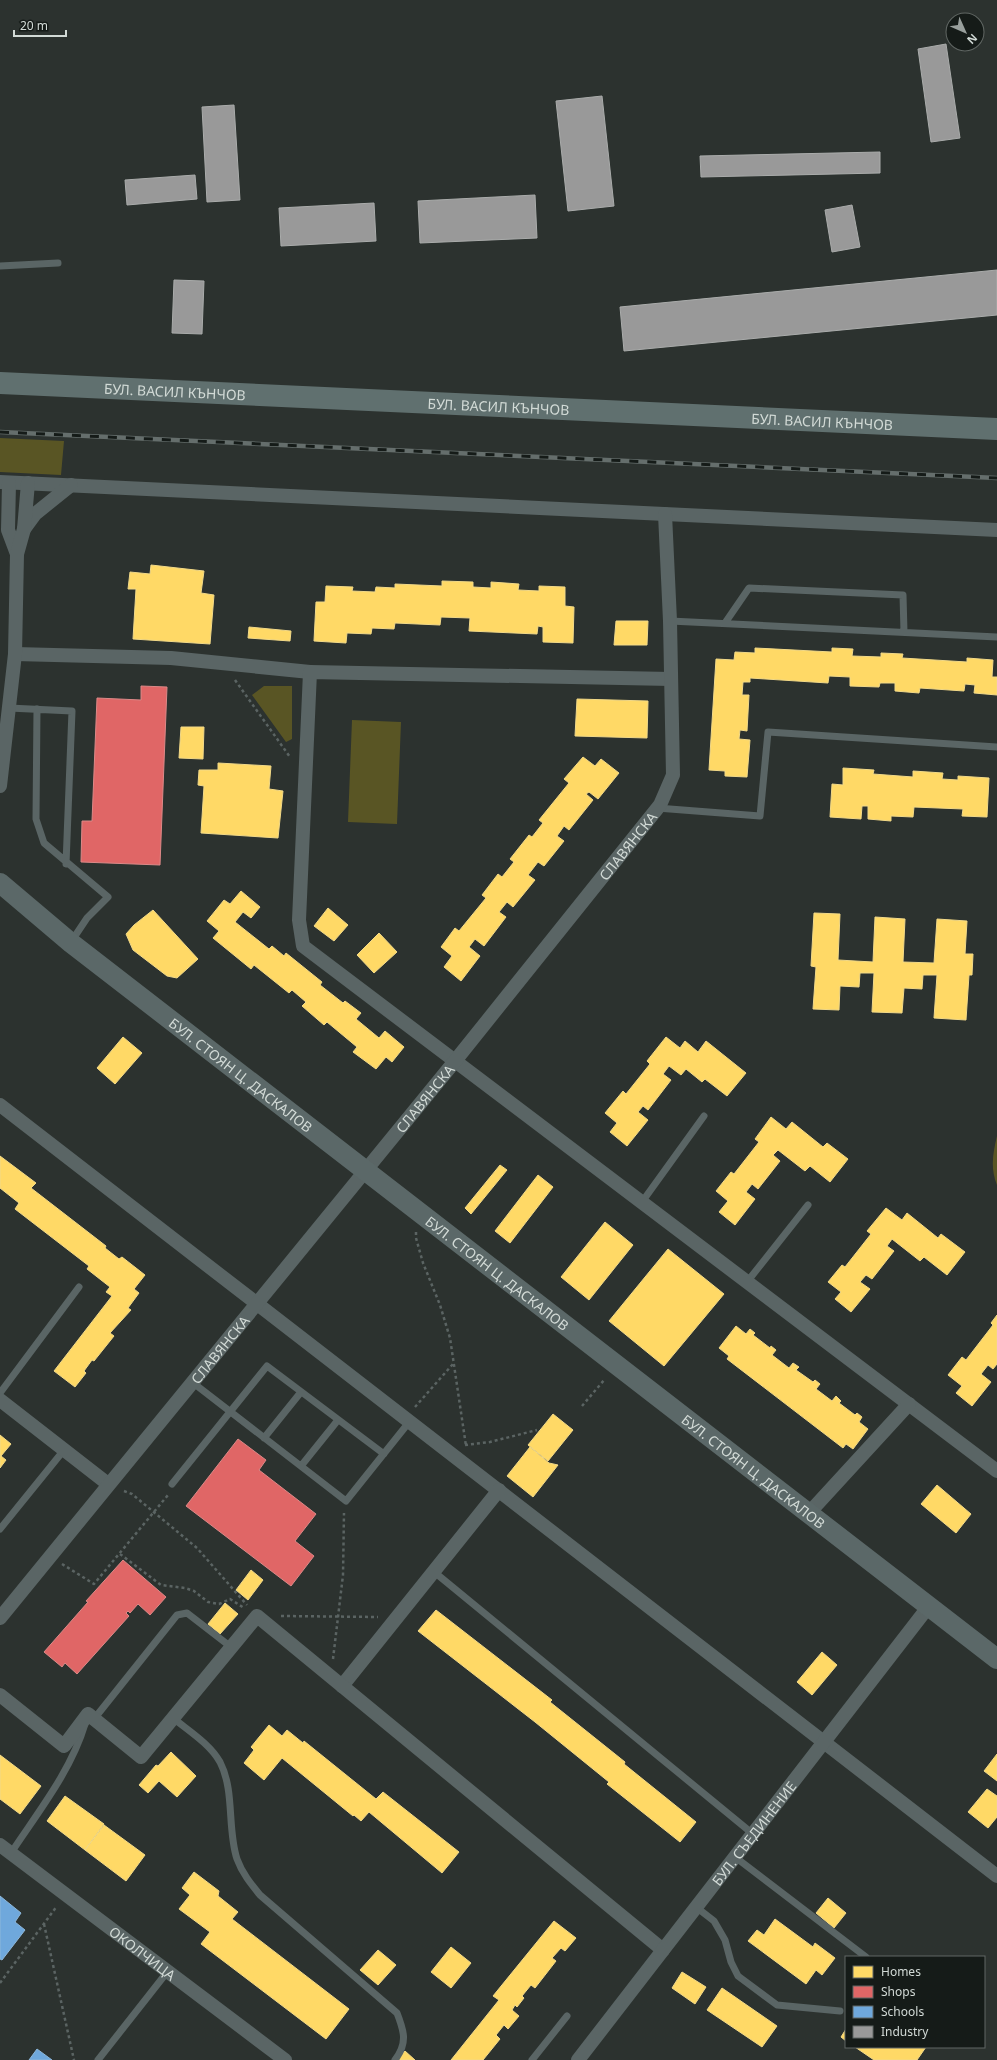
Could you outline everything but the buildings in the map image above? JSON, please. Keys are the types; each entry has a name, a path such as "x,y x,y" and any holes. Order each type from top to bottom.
{"main road":[{"name":"БУЛ. ВАСИЛ КЪНЧОВ","path":"0,383 997,429"}],"street":[{"path":"17,554 4,526 4,482 997,530"},
{"path":"0,786 16,654 17,554 24,529 28,483"},
{"path":"24,529 35,514 72,485"},
{"name":"СЛАВЯНСКА","path":"0,1618 364,1170 455,1061 657,808 673,775 672,679 665,514"},
{"path":"16,654 171,658 310,672 672,679"},
{"path":"310,672 300,920 303,946 997,1471"},
{"name":"БУЛ. СТОЯН Ц. ДАСКАЛОВ","path":"0,883 71,943 997,1659"},
{"path":"0,1105 257,1302 997,1876"},
{"path":"0,1400 108,1484"},
{"path":"809,1513 909,1404"},
{"path":"336,1682 397,1617 500,1490"},
{"name":"БУЛ. СЪЕДИНЕНИЕ","path":"578,2060 929,1606"},
{"path":"0,1695 64,1746 91,1716 141,1757 257,1616 662,1950"},
{"name":"ОКОЛЧИЦА","path":"0,1845 285,2060"}],"lane":[{"path":"0,266 58,263"},
{"path":"725,623 749,588 903,595 904,632"},
{"path":"670,621 997,637"},
{"path":"9,708 72,710 66,864"},
{"path":"37,709 36,819 44,843 66,864 108,897 87,918 71,943"},
{"path":"657,808 760,816 768,732 997,746"},
{"path":"642,1202 704,1116"},
{"path":"747,1282 808,1205"},
{"path":"0,1393 79,1287"},
{"path":"172,1484 267,1366 384,1454"},
{"path":"192,1382 346,1501 384,1454 408,1419"},
{"path":"264,1438 301,1392"},
{"path":"301,1466 338,1420"},
{"path":"0,1529 64,1450"},
{"path":"433,1571 753,1834"},
{"path":"11,1853 65,1772 91,1716 177,1615 187,1612 231,1647"},
{"path":"173,1718 208,1746 220,1762 227,1786 237,1858 246,1878 260,1895 397,2013 405,2034 399,2055 394,2060"},
{"path":"735,1857 865,1956"},
{"path":"696,1907 714,1921 725,1940 731,1962 738,1976 777,2005 840,2011"},
{"path":"98,2060 168,1971"},
{"path":"532,2060 567,2016"}],"path":[{"path":"223,663 305,779"},
{"path":"417,1210 416,1238 423,1263 440,1305 450,1338 470,1467"},
{"path":"408,1419 453,1364"},
{"path":"582,1406 616,1364"},
{"path":"443,1446 490,1442 538,1430"},
{"path":"108,1484 132,1494 197,1548 257,1616"},
{"path":"50,1556 94,1584 155,1513 173,1488 172,1484"},
{"path":"336,1682 337,1616 343,1575 346,1501"},
{"path":"120,1554 161,1585 185,1588 194,1591 208,1602 219,1604 230,1599 257,1616 397,1617"},
{"path":"0,1983 66,1894"},
{"path":"44,1924 74,2060"}],"shaded area":[{"path":"0,438 64,441 61,475 0,472"},
{"path":"264,686 292,686 292,739 286,742 252,695"},
{"path":"352,720 401,722 397,824 348,822"},
{"path":"997,1136 997,1185 993,1173 993,1154"}],"railway":[{"path":"0,432 997,478"}]}
